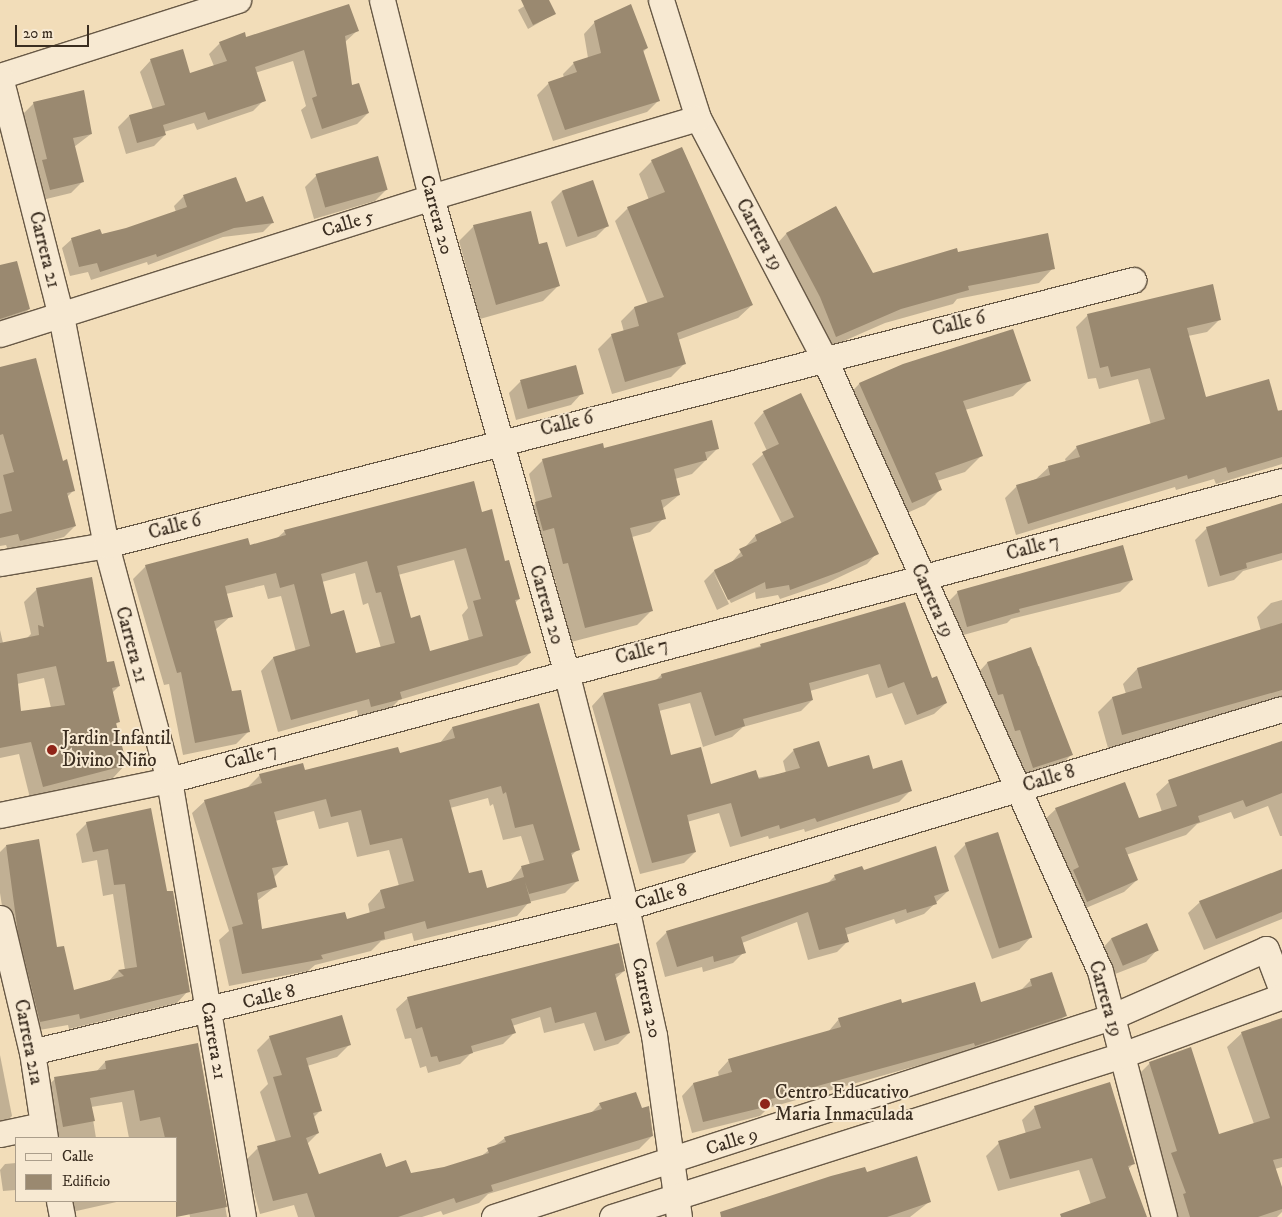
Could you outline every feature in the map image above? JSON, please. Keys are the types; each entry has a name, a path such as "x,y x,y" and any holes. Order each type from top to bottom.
{"street":[{"path":"0,77 238,0"},
{"name":"Carrera 20","path":"382,0 431,198 566,672 626,907 654,1035 678,1207"},
{"name":"Carrera 19","path":"661,0 698,118 824,358 1016,789 1100,970 1164,1217"},
{"name":"Carrera 21","path":"0,77 61,316 106,545 168,780 243,1217"},
{"name":"Calle 5","path":"0,334 431,198 698,118"},
{"name":"Calle 6","path":"0,563 106,545 824,358 1132,280"},
{"name":"Calle 7","path":"0,815 168,780 1282,482"},
{"name":"Calle 8","path":"32,1052 208,1012 626,907 1282,709"},
{"name":"Carrera 21a","path":"1,929 32,1052 44,1132"},
{"name":"Calle 9","path":"494,1217 671,1162 1111,1017 1266,949 1282,991"},
{"name":"Calle 9","path":"612,1217 678,1207 1122,1055 1282,996"},
{"path":"0,1134 44,1132"},
{"path":"59,1202 62,1217"}],"building":[{"path":"521,0 549,0 556,14 533,25"},
{"path":"349,4 359,31 345,36 352,85 359,83 369,113 322,129 312,98 317,96 304,50 255,67 266,101 208,120 205,112 163,125 166,135 137,143 129,115 165,105 150,59 183,49 190,73 227,61 219,42 245,32 246,37"},
{"path":"631,4 648,48 643,50 660,101 565,130 548,82 577,72 573,62 601,53 594,21"},
{"path":"84,90 92,134 73,138 84,182 50,190 42,160 47,159 33,102"},
{"path":"682,147 753,305 677,333 686,364 625,382 611,334 639,326 634,307 664,297 627,207 665,192 651,160"},
{"path":"378,156 388,190 325,208 316,174"},
{"path":"236,177 246,202 263,196 274,223 234,228 157,257 156,254 100,272 97,263 79,267 71,238 100,229 102,234 126,228 187,207 183,195"},
{"path":"593,180 609,226 578,237 562,191"},
{"path":"836,206 873,273 957,248 958,252 1048,233 1055,269 968,286 969,290 901,309 836,337 820,297 786,233"},
{"path":"531,211 539,244 547,242 560,286 496,305 473,225"},
{"path":"17,261 30,309 0,319 0,265"},
{"path":"1213,284 1221,320 1187,328 1206,397 1269,379 1278,411 1282,410 1282,457 1228,473 1226,467 1188,479 1187,475 1028,524 1016,485 1050,475 1048,466 1080,457 1076,446 1165,419 1150,368 1111,377 1108,366 1100,368 1087,314"},
{"path":"1013,329 1031,381 963,401 983,456 935,473 942,490 912,503 859,383 903,364"},
{"path":"36,358 63,461 67,459 75,491 67,493 76,526 20,541 18,534 0,538 0,514 12,511 3,475 14,472 3,434 0,435 0,367"},
{"path":"576,365 584,394 528,409 520,380"},
{"path":"801,393 879,554 839,572 790,590 789,585 766,589 765,582 728,600 714,570 743,556 739,549 757,541 755,535 794,517 762,452 779,444 763,411"},
{"path":"712,420 719,449 705,452 707,460 674,469 680,495 661,500 666,519 630,528 653,611 585,628 568,563 563,564 554,528 543,531 535,502 552,497 542,459 603,443 604,448"},
{"path":"474,481 482,512 492,509 505,561 509,560 520,599 515,600 531,653 400,692 402,699 371,707 369,699 291,720 273,657 310,646 294,584 280,588 276,573 225,586 233,617 214,621 232,691 241,690 250,732 195,743 181,672 177,673 145,565 248,538 250,545 286,535 284,530","holes":["466,548 481,599 473,601 483,636 430,651 420,615 411,618 397,566","367,561 376,593 381,592 395,643 356,653 344,610 331,614 321,574"]},
{"path":"1282,503 1282,553 1246,563 1247,568 1220,576 1206,527"},
{"path":"1123,545 1133,580 1019,609 1020,612 967,627 957,591"},
{"path":"92,577 107,662 114,661 120,686 112,688 120,722 116,723 127,765 43,787 31,742 0,748 0,643 39,635 38,625 44,627 36,588","holes":["56,666 65,705 21,711 17,674"]},
{"path":"905,602 932,678 937,676 947,703 917,715 904,682 888,688 880,664 809,683 813,700 743,719 745,726 715,736 701,692 658,704 671,755 701,747 711,784 756,770 759,779 800,768 793,749 819,741 828,767 869,755 873,769 902,760 912,791 817,822 815,818 780,829 779,825 741,837 731,803 687,815 696,852 652,863 603,693 662,678 661,674 761,647 760,644"},
{"path":"1282,623 1282,690 1122,735 1112,697 1142,688 1137,668"},
{"path":"1031,647 1073,755 1033,768 1020,730 1015,731 1003,694 998,695 987,662"},
{"path":"539,703 580,850 571,853 579,881 529,894 525,882 531,903 427,929 425,921 384,932 385,939 321,955 323,959 242,974 232,927 243,924 204,800 262,783 259,774 303,763 305,770 398,747 400,753 455,738 452,727","holes":["501,786 503,794 506,792 515,828 533,824 544,860 521,866 524,877 487,888 482,870 469,873 449,800","326,799 331,817 361,810 370,845 402,838 414,881 380,890 385,908 347,919 345,912 262,929 257,893 277,887 272,868 288,865 274,812"]},
{"path":"1282,741 1282,793 1246,807 1243,800 1198,816 1200,822 1125,848 1138,880 1087,902 1073,870 1079,867 1055,808 1125,782 1139,818 1177,806 1168,780"},
{"path":"151,808 167,891 173,891 190,992 80,1019 79,1014 40,1022 18,933 6,845 39,839 57,947 64,946 74,990 124,976 118,970 137,967 125,884 114,885 108,849 93,852 86,822"},
{"path":"998,832 1032,938 999,948 965,843"},
{"path":"936,846 949,891 934,896 937,904 907,913 906,909 845,928 849,942 819,950 808,912 741,937 746,953 714,962 713,956 677,967 666,931 836,880 834,875 862,866 864,870"},
{"path":"1282,869 1282,912 1216,939 1199,901"},
{"path":"1147,923 1159,951 1123,966 1111,938"},
{"path":"619,943 625,971 615,974 630,1033 605,1041 596,1012 555,1023 551,1007 511,1019 516,1033 471,1046 473,1053 439,1062 437,1056 431,1057 422,1027 416,1029 407,997"},
{"path":"1052,972 1067,1016 975,1046 974,1043 771,1099 773,1105 703,1122 693,1083 732,1072 728,1059 841,1027 838,1018 901,999 902,1003 975,982 981,1002 1032,986 1030,979"},
{"path":"342,1015 351,1045 306,1058 322,1111 313,1113 319,1133 306,1138 319,1174 381,1153 386,1167 406,1160 411,1173 444,1167 489,1153 487,1148 506,1142 504,1137 602,1109 599,1103 636,1092 642,1108 649,1106 653,1136 491,1185 493,1191 456,1203 454,1198 398,1217 315,1217 307,1193 273,1201 257,1146 291,1137 273,1077 282,1075 269,1036"},
{"path":"1282,1018 1282,1158 1273,1160 1282,1187 1282,1209 1258,1217 1190,1217 1183,1194 1186,1193 1171,1153 1177,1151 1149,1062 1191,1047 1219,1134 1270,1118 1241,1032"},
{"path":"198,1043 227,1207 176,1217 176,1202 178,1202 178,1137 165,1137 160,1117 140,1121 134,1090 90,1098 95,1121 63,1127 54,1077 106,1069 105,1061"},
{"path":"1110,1082 1135,1164 1128,1166 1147,1217 1061,1217 1060,1214 1106,1198 1092,1158 1010,1179 998,1141 1041,1128 1034,1106"},
{"path":"917,1156 931,1202 887,1217 721,1217 720,1212 831,1176 865,1167 867,1172"}],"place":[{"name":"Jardin Infantil Divino Niño","path":"52,750"},
{"name":"Centro Educativo Maria Inmaculada","path":"765,1104"}]}
